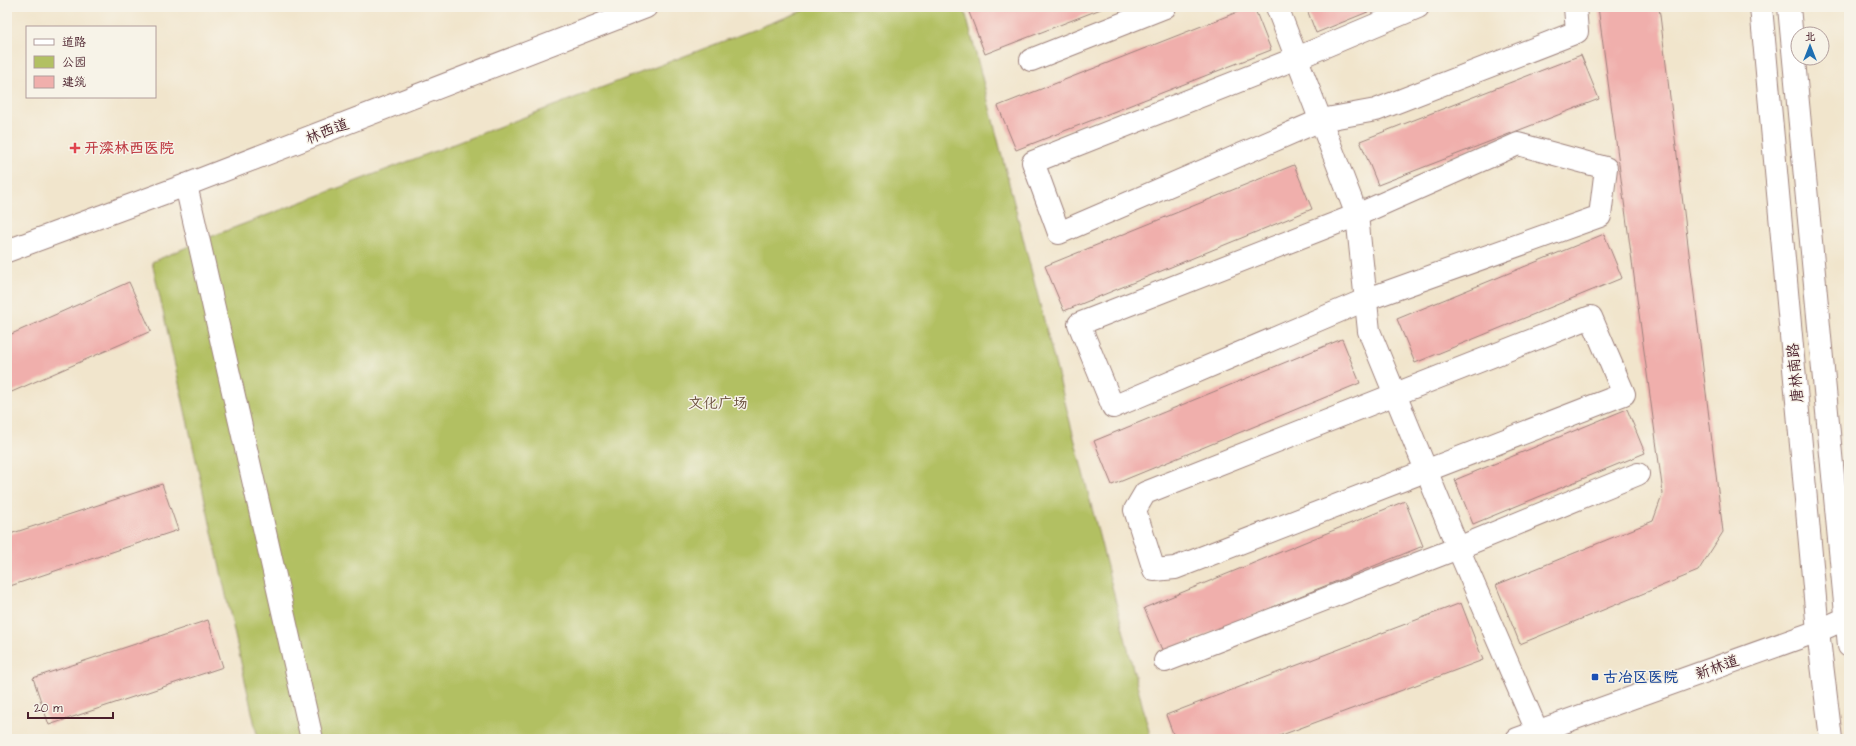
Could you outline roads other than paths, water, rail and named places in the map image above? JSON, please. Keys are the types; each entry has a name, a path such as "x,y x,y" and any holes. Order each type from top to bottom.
{"main road":[{"name":"林西道","path":"7,251 186,185 646,7"},
{"path":"1031,60 1165,7"},
{"path":"1277,7 1357,215 1369,331 1458,548 1527,735"},
{"path":"1418,7 1297,58 1033,162 1059,233 1321,120 1376,110 1577,32 1575,7"},
{"name":"唐林南路","path":"1762,7 1818,631 1831,739"},
{"name":"唐林南路","path":"1789,7 1848,617 1849,646"},
{"path":"1518,144 1606,168 1600,216 1365,300 1113,407 1079,324 1357,215 1518,144"},
{"path":"186,185 312,739"},
{"path":"1591,317 1624,394 1427,471 1175,568 1154,570 1135,510 1145,493 1395,393 1591,317"},
{"path":"1165,661 1458,548 1638,474"},
{"name":"新林道","path":"1527,735 1818,631 1848,617"}],"place":[{"name":"开滦林西医院","path":"75,148"},
{"name":"古冶区医院","path":"1595,677"}],"park label":[{"name":"文化广场","path":"718,403"}]}
